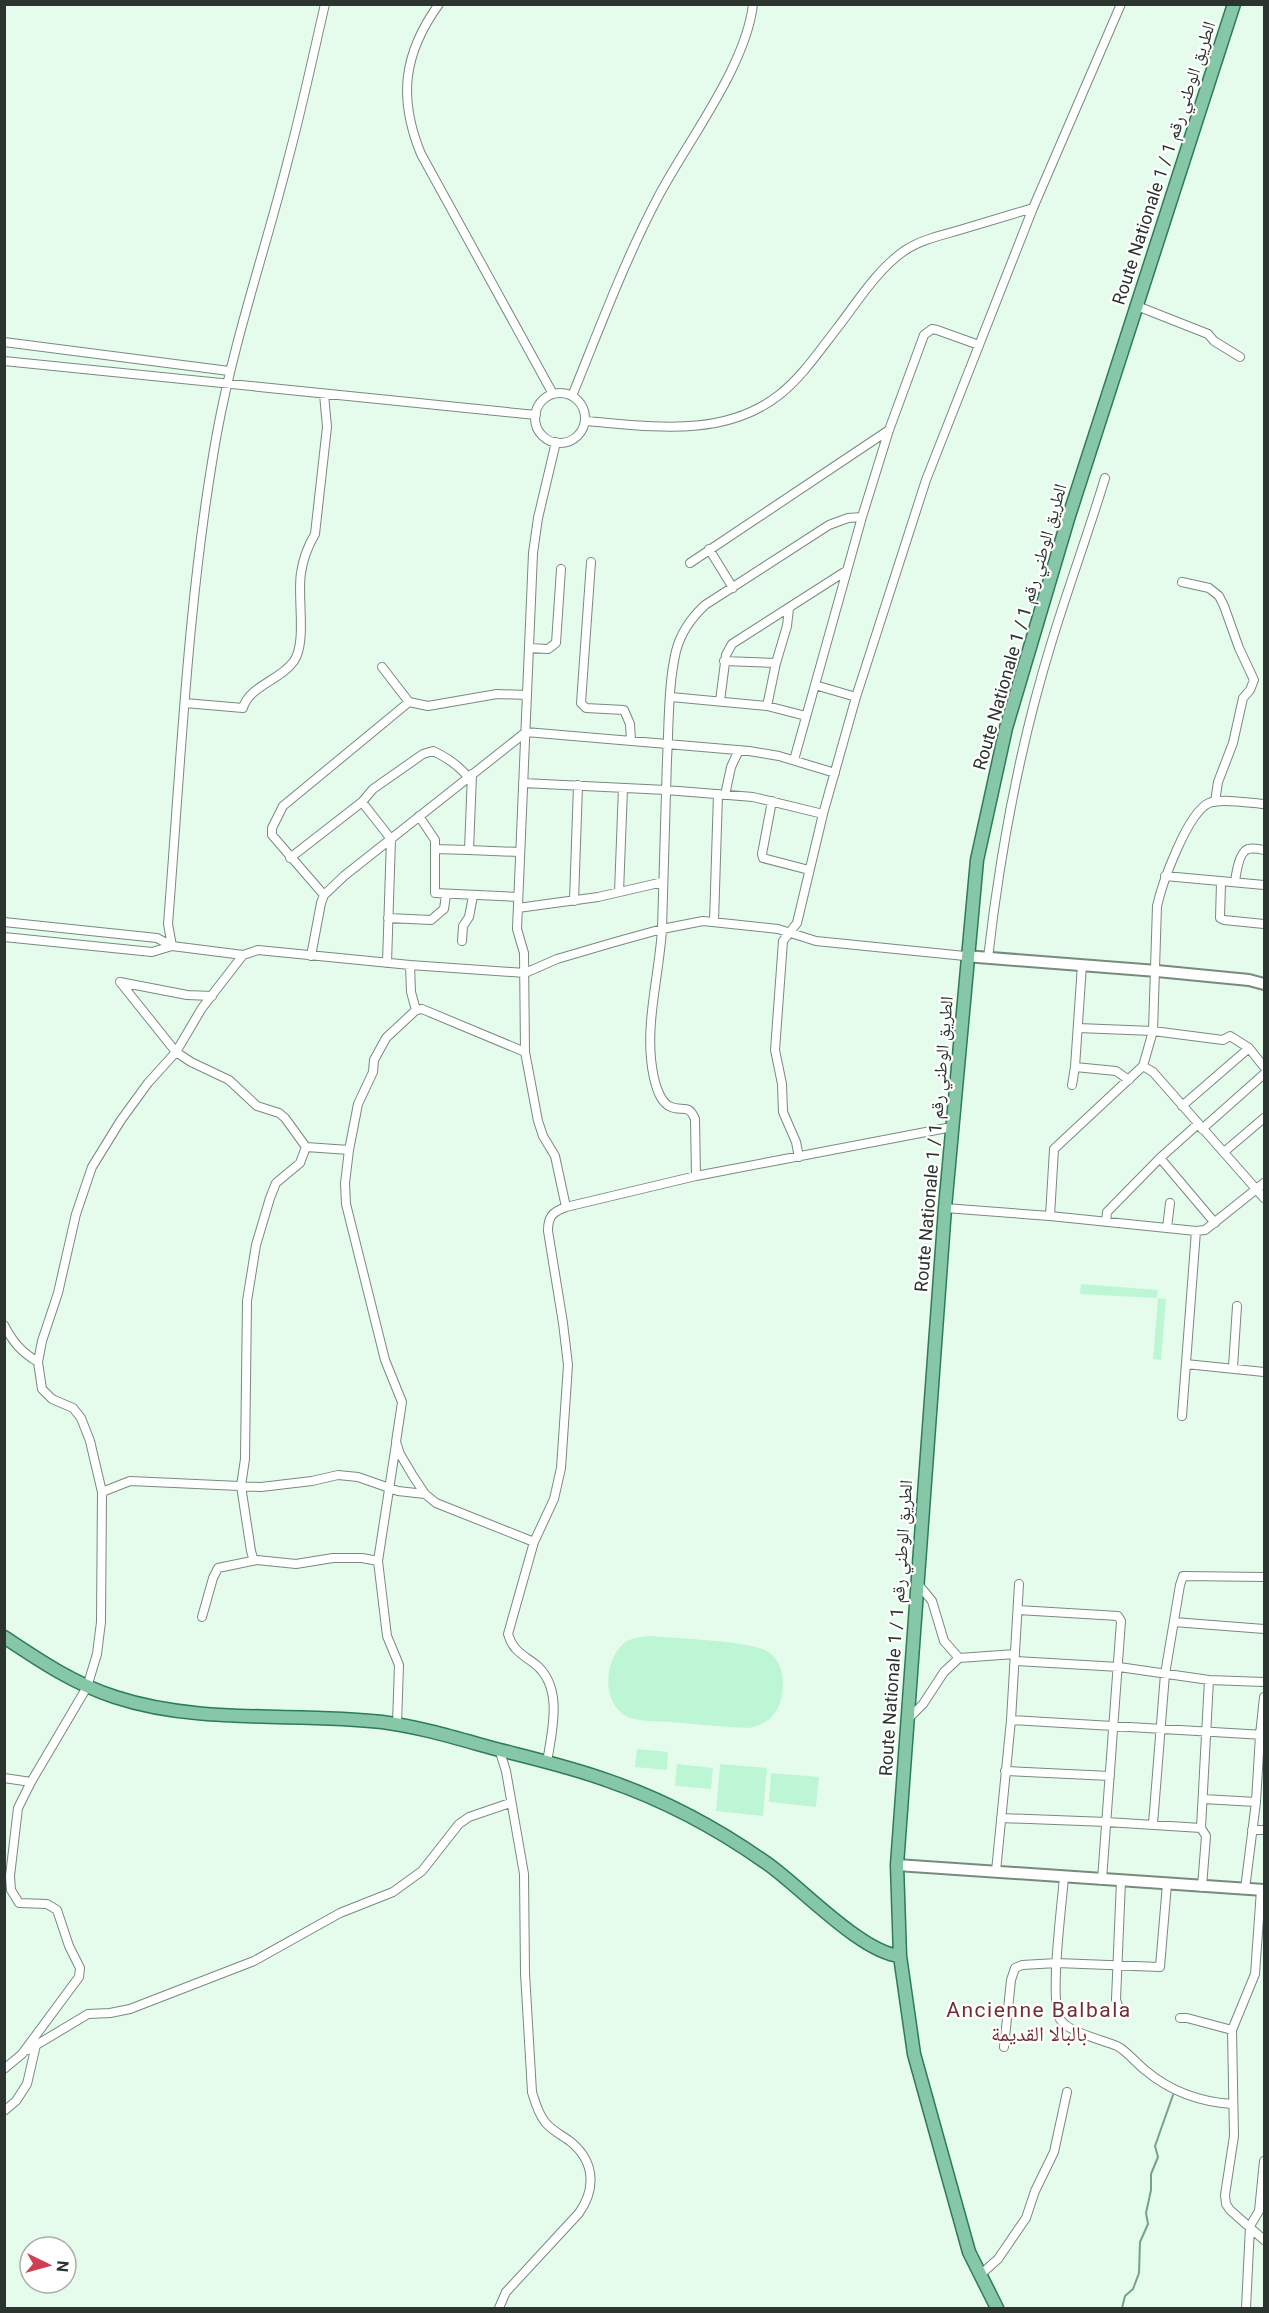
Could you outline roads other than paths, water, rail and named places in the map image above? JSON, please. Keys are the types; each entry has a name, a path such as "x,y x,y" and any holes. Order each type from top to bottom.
{"main road":[{"name":"Route Nationale 1 / الطريق الوطني رقم 1","path":"996,2308 969,2252 914,2054 900,1956 897,1865 951,1127 967,956 977,860 1006,728 1077,490 1234,4"},
{"path":"4,1637 50,1667 87,1687 129,1702 172,1710 397,1724 548,1762 631,1789 715,1831 781,1873 830,1916 873,1947 885,1953 900,1956"}],"street":[{"path":"172,946 168,924 185,703 199,564 217,436 229,371 288,160 325,4"},
{"path":"439,4 423,27 411,55 406,80 407,106 412,131 421,154 553,394"},
{"path":"572,396 643,227 722,86 742,45 753,4"},
{"path":"799,1157 796,1142 783,1112 782,1084 775,1050 782,944 797,922 856,697 926,480 1034,208 1121,4"},
{"path":"585,421 685,427 711,425 735,419 758,409 779,395 798,377 879,275 905,251 938,236 1034,208"},
{"path":"1137,306 1208,334 1214,341 1240,357"},
{"path":"794,760 862,517 889,430 924,335 927,331 937,330 979,345"},
{"path":"4,342 229,371"},
{"path":"4,361 536,415"},
{"path":"185,703 243,708 247,698 294,662 300,632 301,575 307,548 315,534 327,427 324,394"},
{"path":"553,394 572,396 582,406 585,421 578,435 572,440 556,442 541,433 536,415 540,404 553,394"},
{"path":"690,563 889,430"},
{"path":"556,442 538,518 533,553 517,929 524,953 525,1052 538,1121 543,1136 555,1156 566,1207"},
{"path":"988,958 1007,833 1026,739 1051,643 1105,478"},
{"path":"696,1176 695,1119 692,1112 686,1108 673,1108 663,1100 655,1080 650,1053 651,1018 662,929 668,743 675,654 683,632 696,613 705,605 829,525 848,518 862,517"},
{"path":"709,549 733,588"},
{"path":"591,562 581,703 586,708 624,710 630,724 632,740"},
{"path":"529,648 551,648 556,643 561,569"},
{"path":"720,700 724,661 732,644 846,571"},
{"path":"1182,582 1209,588 1219,596 1254,680 1250,690 1243,698 1233,743 1218,782 1215,802"},
{"path":"767,705 787,626 789,608"},
{"path":"724,661 776,663"},
{"path":"382,667 410,702 428,706 497,694 527,695"},
{"path":"815,685 856,697"},
{"path":"671,697 767,705 806,716"},
{"path":"324,895 272,835 272,828 283,806 410,702"},
{"path":"311,956 324,895 419,816 526,732 765,753 835,772"},
{"path":"714,922 721,795 730,767 739,750"},
{"path":"290,858 362,802 374,789 423,754 433,751 470,775"},
{"path":"469,850 470,775"},
{"path":"523,783 721,795 772,801 824,814"},
{"path":"574,901 578,785"},
{"path":"619,892 623,788"},
{"path":"772,801 763,858 809,870"},
{"path":"362,802 391,839 387,963"},
{"path":"1050,1216 1054,1149 1143,1066 1154,1031 1157,906 1165,876 1199,811 1215,802 1264,804"},
{"path":"419,816 435,840 435,893 518,897"},
{"path":"435,849 519,852"},
{"path":"1235,882 1236,873 1245,851 1248,849 1264,850"},
{"path":"1165,876 1221,883 1264,885"},
{"path":"518,908 574,901 663,882"},
{"path":"1221,883 1220,918 1224,921 1264,924"},
{"path":"388,918 431,920 444,909 446,895"},
{"path":"462,941 463,926 469,917 473,896"},
{"path":"4,922 157,938 172,946 243,955 258,950 410,965 525,973 556,959 662,929 703,921 772,928 816,941 988,958 1156,971 1249,980 1264,984"},
{"path":"4,937 152,952 172,946"},
{"path":"22,2054 80,1977 80,1968 57,1910 47,1904 19,1903 11,1890 10,1876 18,1808 87,1687 97,1654 101,1622 102,1492 90,1441 81,1418 73,1408 52,1399 42,1389 38,1362 42,1341 57,1293 76,1214 92,1167 121,1120 148,1083 176,1052 194,1020 243,955"},
{"path":"410,965 411,992 416,1010"},
{"path":"1072,1085 1082,965"},
{"path":"212,996 120,982 176,1052 191,1062 229,1080 257,1106 279,1113 306,1147"},
{"path":"397,1724 400,1672 397,1657 387,1636 378,1560 402,1402 385,1360 346,1204 345,1183 349,1150 358,1104 373,1072 378,1049 386,1038 416,1010 422,1009 525,1052"},
{"path":"1078,1028 1154,1031 1222,1040 1230,1036 1249,1048 1264,1067"},
{"path":"1182,1106 1249,1048"},
{"path":"1143,1066 1153,1072 1264,1198"},
{"path":"1075,1067 1116,1071 1129,1080"},
{"path":"1106,1222 1107,1212 1160,1158 1264,1074"},
{"path":"1224,1152 1264,1118"},
{"path":"548,1762 553,1719 551,1686 544,1672 511,1645 508,1634 534,1542 554,1498 561,1467 568,1365 548,1219 555,1211 566,1207 696,1176 951,1127"},
{"path":"306,1147 349,1150"},
{"path":"257,1560 253,1558 251,1551 241,1486 245,1459 247,1301 250,1274 256,1245 276,1183 300,1163 306,1147"},
{"path":"1160,1158 1215,1223"},
{"path":"945,1208 1050,1216 1196,1232 1205,1230 1215,1223 1264,1184"},
{"path":"1167,1228 1170,1203"},
{"path":"1182,1416 1196,1232"},
{"path":"1233,1367 1237,1306"},
{"path":"5,1329 21,1350 38,1362"},
{"path":"1186,1365 1233,1367 1240,1370 1264,1372"},
{"path":"396,1442 400,1454 425,1494 446,1508 534,1542"},
{"path":"102,1492 130,1481 261,1487 312,1481 338,1475 358,1477 388,1488 425,1494"},
{"path":"202,1617 218,1568 257,1560 296,1564 333,1558 378,1560"},
{"path":"1153,1824 1165,1674 1183,1576 1264,1577"},
{"path":"918,1584 932,1601 944,1641 960,1658"},
{"path":"996,1871 1011,1720 1020,1584"},
{"path":"1018,1610 1118,1616 1121,1621 1102,1880"},
{"path":"1174,1622 1264,1629"},
{"path":"908,1719 923,1704 944,1672 960,1658 1015,1657 1119,1667 1209,1680 1264,1682"},
{"path":"1202,1887 1206,1836 1201,1828 1209,1680"},
{"path":"1245,1889 1260,1783 1264,1697"},
{"path":"1011,1720 1262,1735"},
{"path":"499,1749 506,1770 524,1874 525,1973 532,2092 537,2109 545,2122 571,2142 588,2164 591,2188 588,2200 579,2213 506,2292 499,2308"},
{"path":"1005,1771 1110,1776"},
{"path":"4,1778 31,1782"},
{"path":"1203,1799 1256,1802"},
{"path":"4,2069 22,2054 88,2014 130,2009 254,1961 340,1913 393,1892 422,1871 459,1824 469,1817 510,1803"},
{"path":"1001,1818 1201,1828"},
{"path":"1252,1830 1264,1830"},
{"path":"897,1865 1263,1890 1261,1952 1248,1996 1232,2030 1234,2136 1225,2195 1226,2204 1264,2240"},
{"path":"1064,1877 1057,1963 1056,2005 1060,2020 1069,2028 1120,2048 1161,2083 1184,2096 1233,2104"},
{"path":"1121,1881 1116,1999 1123,2012"},
{"path":"1004,2047 1011,1980 1015,1968 1022,1965 1057,1963 1160,1967 1167,1884"},
{"path":"1180,2018 1232,2030"},
{"path":"4,2111 16,2101 27,2084 36,2045"},
{"path":"980,2275 998,2259 1026,2218 1035,2191 1054,2152 1066,2092"},
{"path":"1246,2308 1250,2226 1259,2211 1264,2161"}],"waterway":[{"path":"1122,2308 1125,2296 1133,2289 1139,2273 1140,2242 1148,2224 1146,2213 1151,2190 1151,2174 1158,2157 1155,2146 1173,2095"}],"district":[{"name":"Ancienne Balbala بالبالا القديمة","path":"1039,2022"}]}
